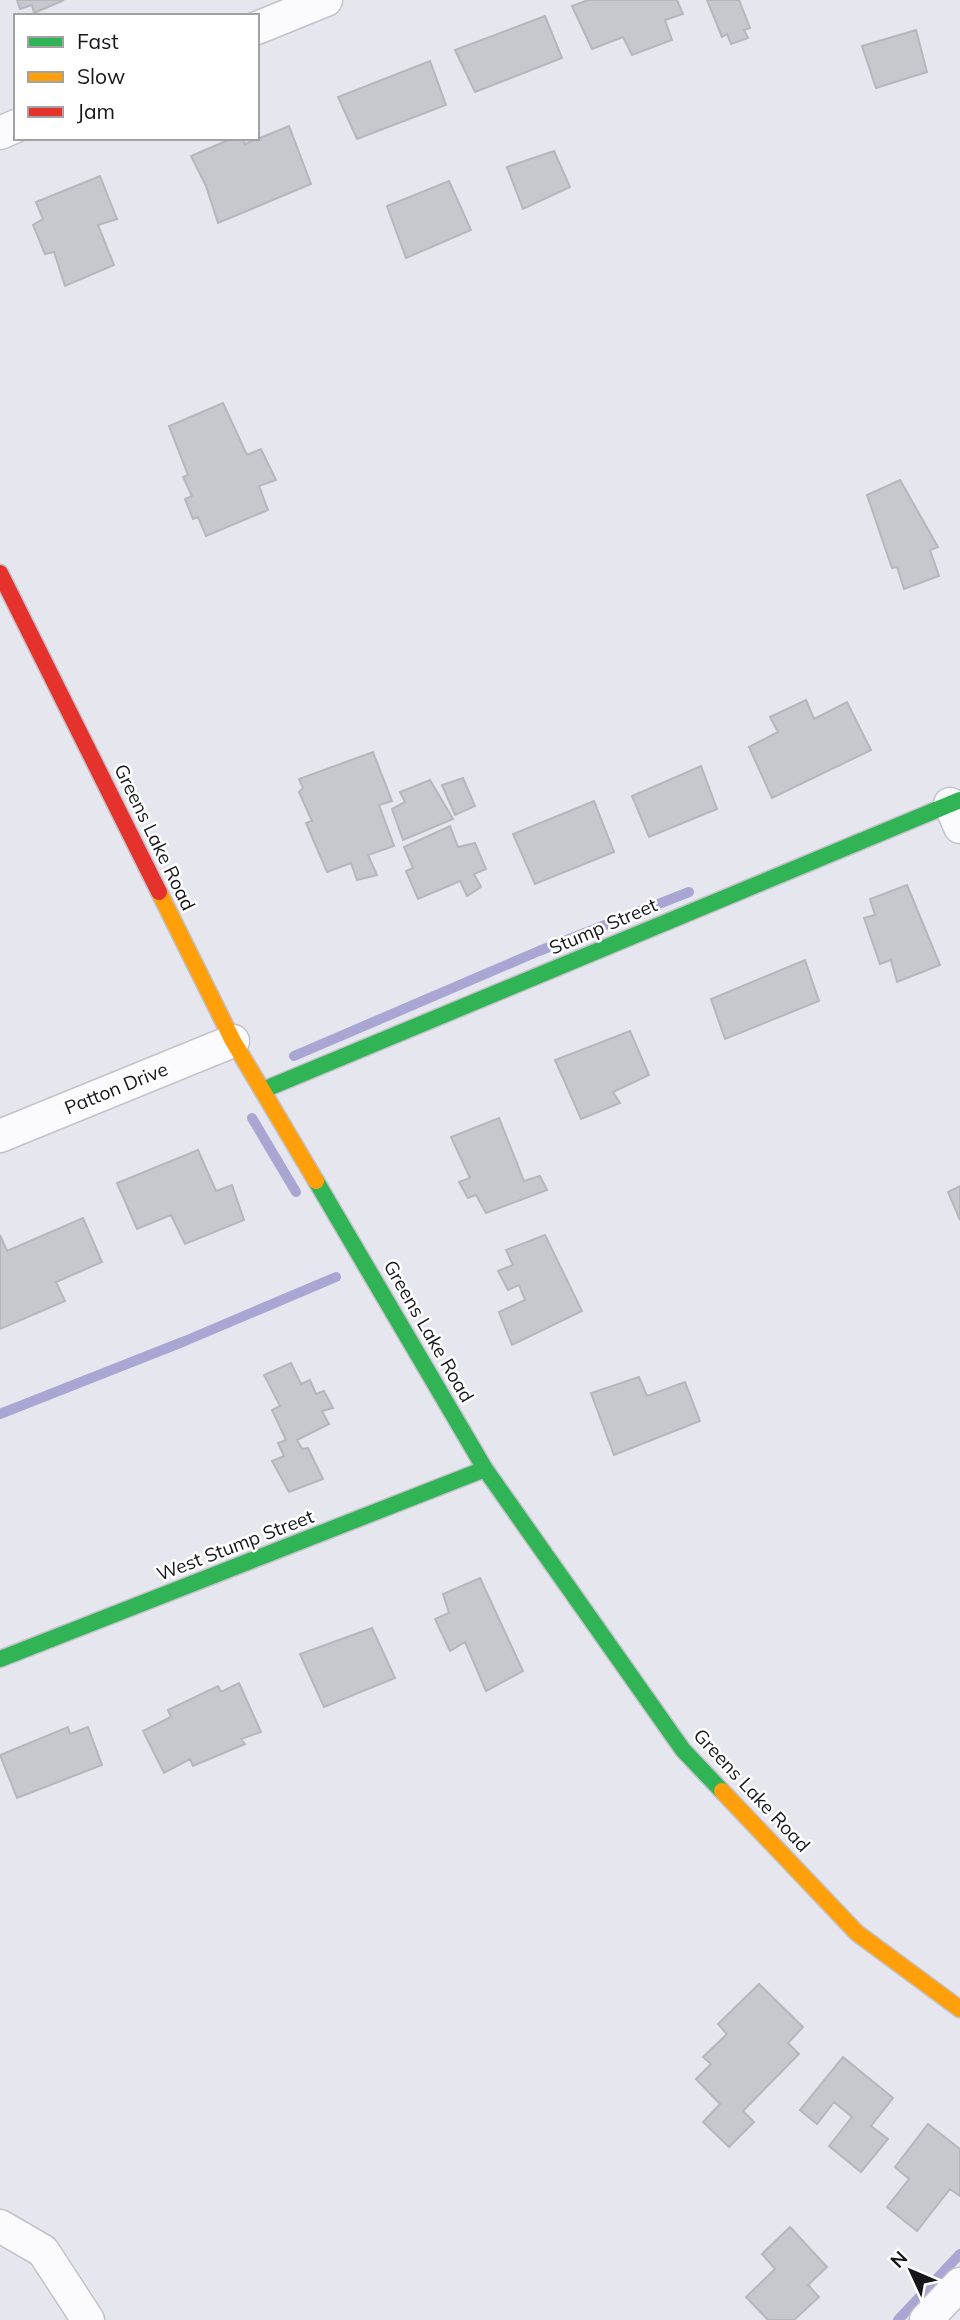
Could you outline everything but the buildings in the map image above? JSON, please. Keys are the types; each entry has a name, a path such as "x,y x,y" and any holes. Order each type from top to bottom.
{"street":[{"path":"259,27 326,0"},
{"name":"Greens Lake Road","path":"0,573 233,1041 485,1469 683,1750 857,1933 960,2010"},
{"name":"Stump Street","path":"263,1090 957,810"},
{"name":"Patton Drive","path":"0,1136 233,1041"},
{"name":"West Stump Street","path":"0,1659 485,1469"},
{"path":"0,2225 43,2251 88,2320"},
{"path":"926,2320 960,2284"}],"waterway":[{"path":"294,1056 539,951 689,892"},
{"path":"252,1118 296,1192"},
{"path":"0,1414 185,1341 336,1277"},
{"path":"898,2320 960,2254"}],"traffic: fast":[{"path":"263,1090 960,800"},
{"path":"316,1181 485,1469 683,1750 722,1791"},
{"path":"0,1659 485,1469"}],"traffic: slow":[{"path":"159,892 233,1041 316,1181"},
{"path":"722,1791 857,1933 960,2009"}],"traffic: jam":[{"path":"0,573 159,892"}]}
